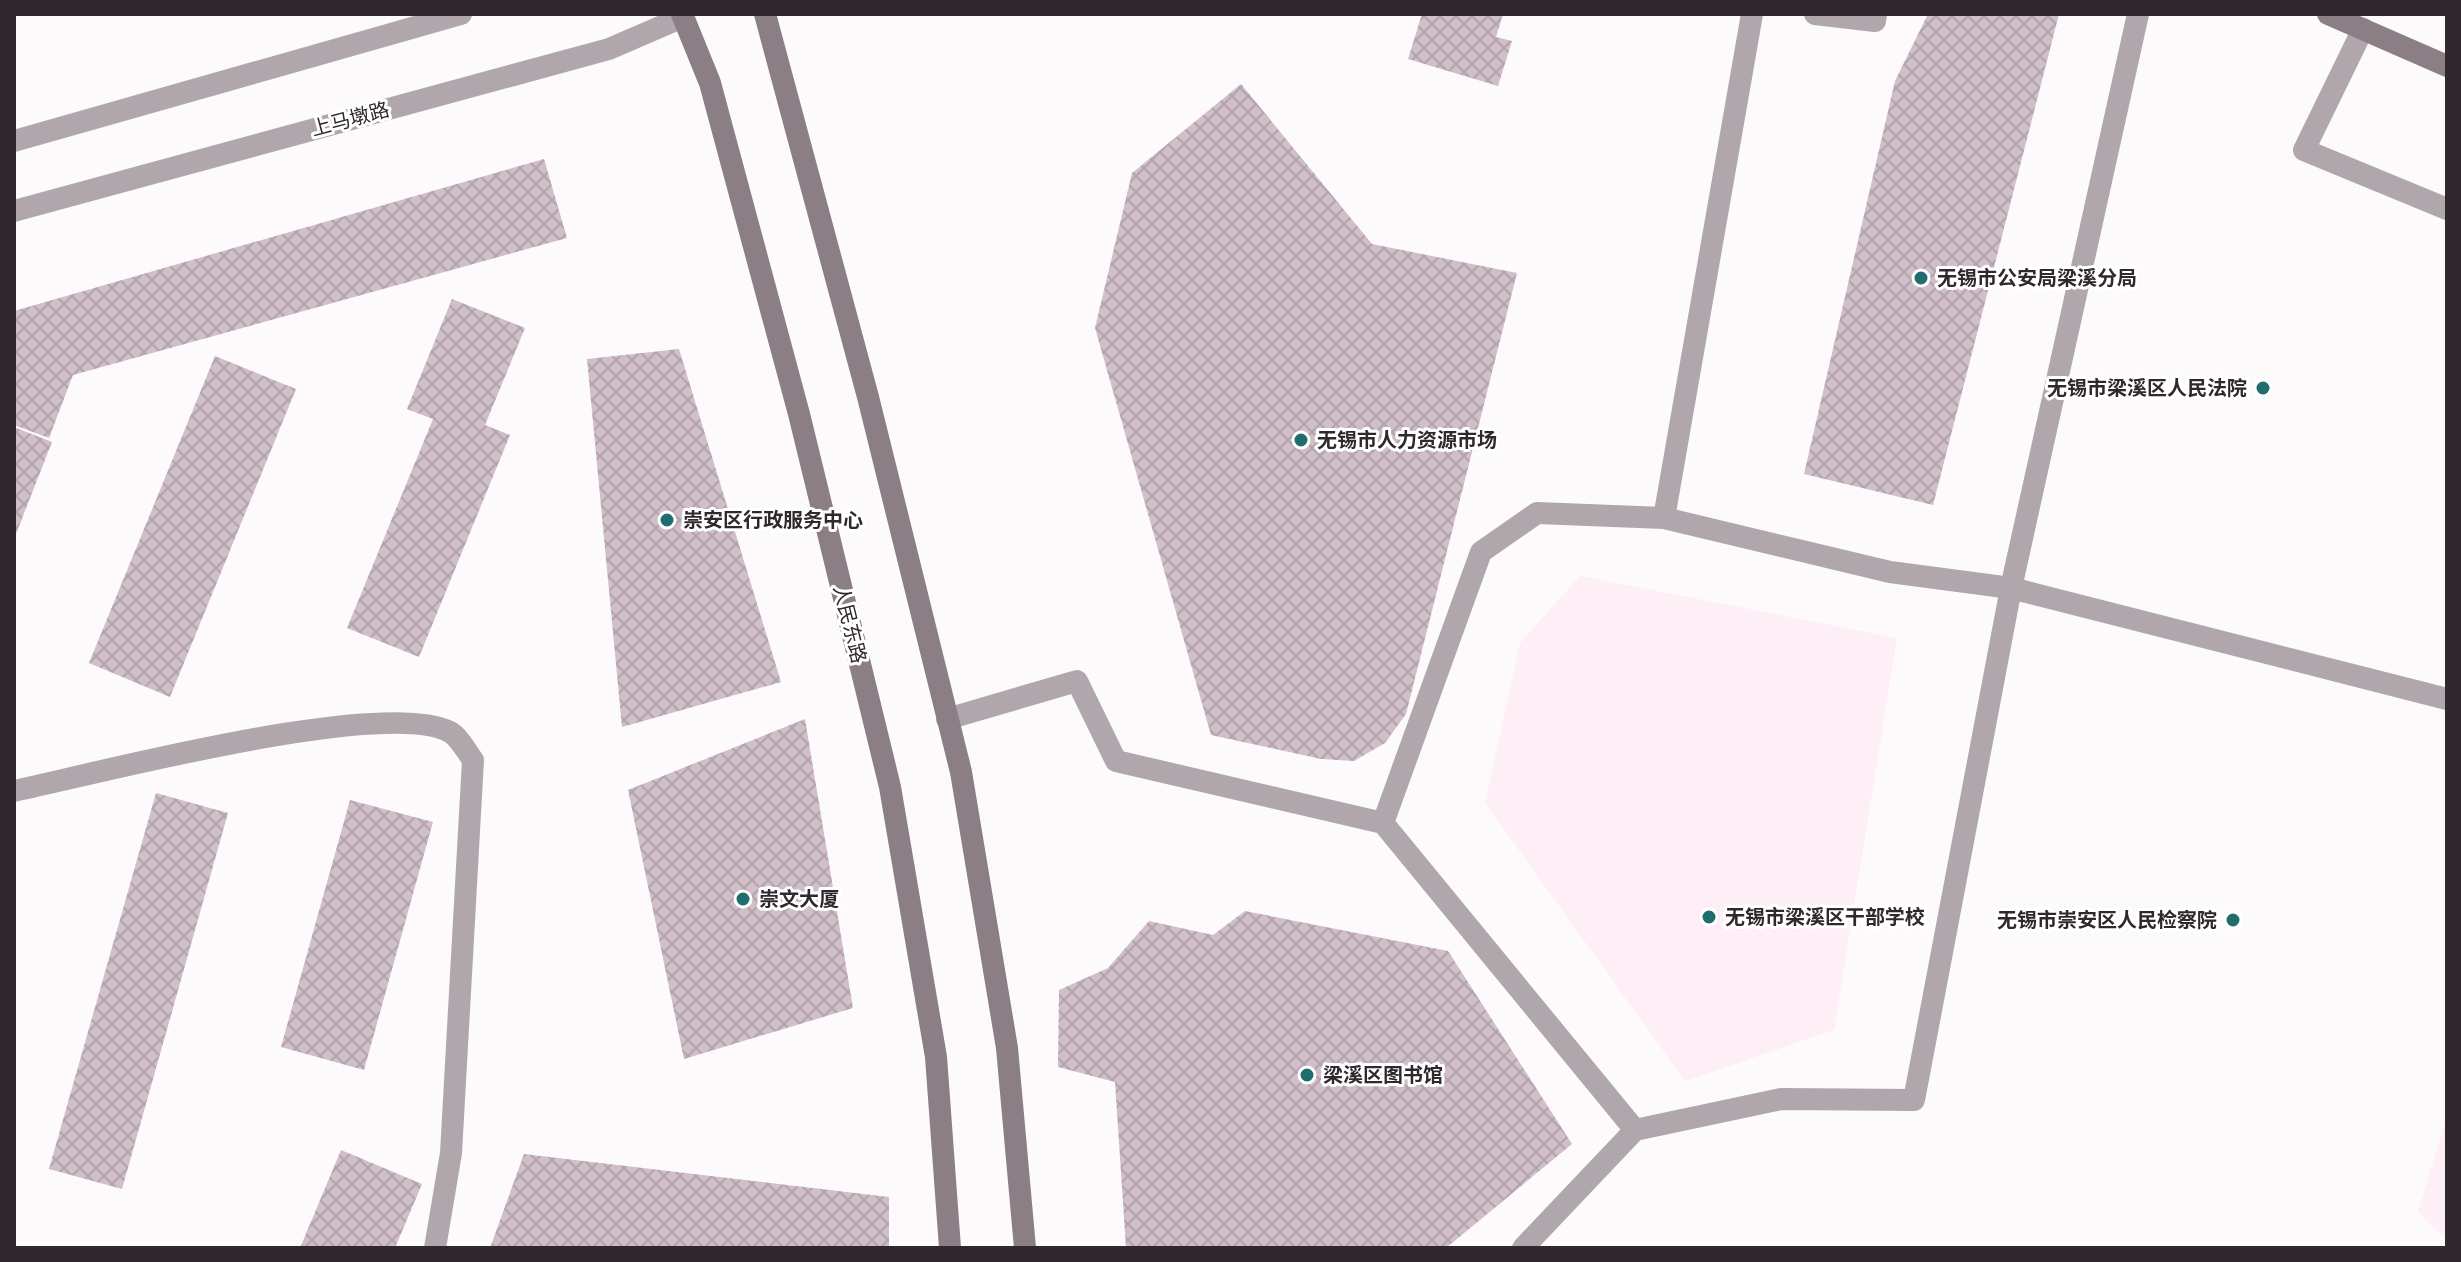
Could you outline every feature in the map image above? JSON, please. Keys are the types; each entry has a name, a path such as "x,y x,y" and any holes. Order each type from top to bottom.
{"main road":[{"path":"765,14 864,382 961,772 1007,1048 1025,1248"},
{"path":"2328,14 2447,66"},
{"name":"人民东路","path":"685,15 718,113 799,414 890,787 936,1057 950,1248"}],"street":[{"path":"14,141 461,14"},
{"path":"1664,518 1752,14"},
{"path":"1815,14 1875,21 1876,14"},
{"path":"1523,1248 1635,1130 1781,1099 1914,1100 2011,588 2138,14"},
{"name":"上马墩路","path":"14,211 609,49 685,15"},
{"path":"2363,29 2304,150 2447,209"},
{"path":"1383,823 1481,552 1537,513 1664,518 1890,572 2011,588 2447,699"},
{"path":"947,719 1077,681 1116,761 1383,823 1635,1130"},
{"path":"14,791 298,730 411,723 451,732 473,760 451,1153 435,1248"}],"shaded area":[{"name":"无锡市梁溪区干部学校","path":"1580,576 1897,638 1834,1030 1685,1081 1485,803 1520,643"},
{"path":"2447,1116 2447,1240 2418,1212"}],"building":[{"path":"1422,14 1503,14 1496,37 1512,41 1498,86 1408,59"},
{"name":"无锡市公安局梁溪分局","path":"1928,14 2059,14 1933,505 1804,474 1895,81"},
{"name":"无锡市人力资源市场","path":"1241,84 1372,244 1517,273 1406,714 1385,743 1354,761 1321,759 1211,735 1095,328 1132,173"},
{"path":"544,159 567,238 73,375 49,438 14,425 14,311"},
{"path":"452,299 525,328 485,425 510,435 419,657 347,628 433,419 407,409"},
{"name":"崇安区行政服务中心","path":"679,349 781,682 622,727 587,359"},
{"path":"215,356 296,389 170,697 89,663"},
{"path":"14,427 52,442 14,539"},
{"name":"崇文大厦","path":"805,719 853,1008 684,1059 628,790"},
{"path":"156,793 228,813 122,1189 49,1169"},
{"path":"350,800 433,822 364,1070 281,1047"},
{"name":"梁溪区图书馆","path":"1245,911 1448,951 1572,1144 1446,1248 1126,1248 1115,1082 1058,1067 1059,990 1108,968 1149,921 1213,935"},
{"path":"341,1150 422,1184 395,1248 300,1248"},
{"path":"524,1154 889,1197 889,1248 490,1248"}],"place":[{"name":"无锡市公安局梁溪分局","path":"1921,278"},
{"name":"无锡市梁溪区人民法院","path":"2263,388"},
{"name":"无锡市人力资源市场","path":"1301,440"},
{"name":"崇安区行政服务中心","path":"667,520"},
{"name":"崇文大厦","path":"743,899"},
{"name":"无锡市梁溪区干部学校","path":"1709,917"},
{"name":"无锡市崇安区人民检察院","path":"2233,920"},
{"name":"梁溪区图书馆","path":"1307,1075"}]}
